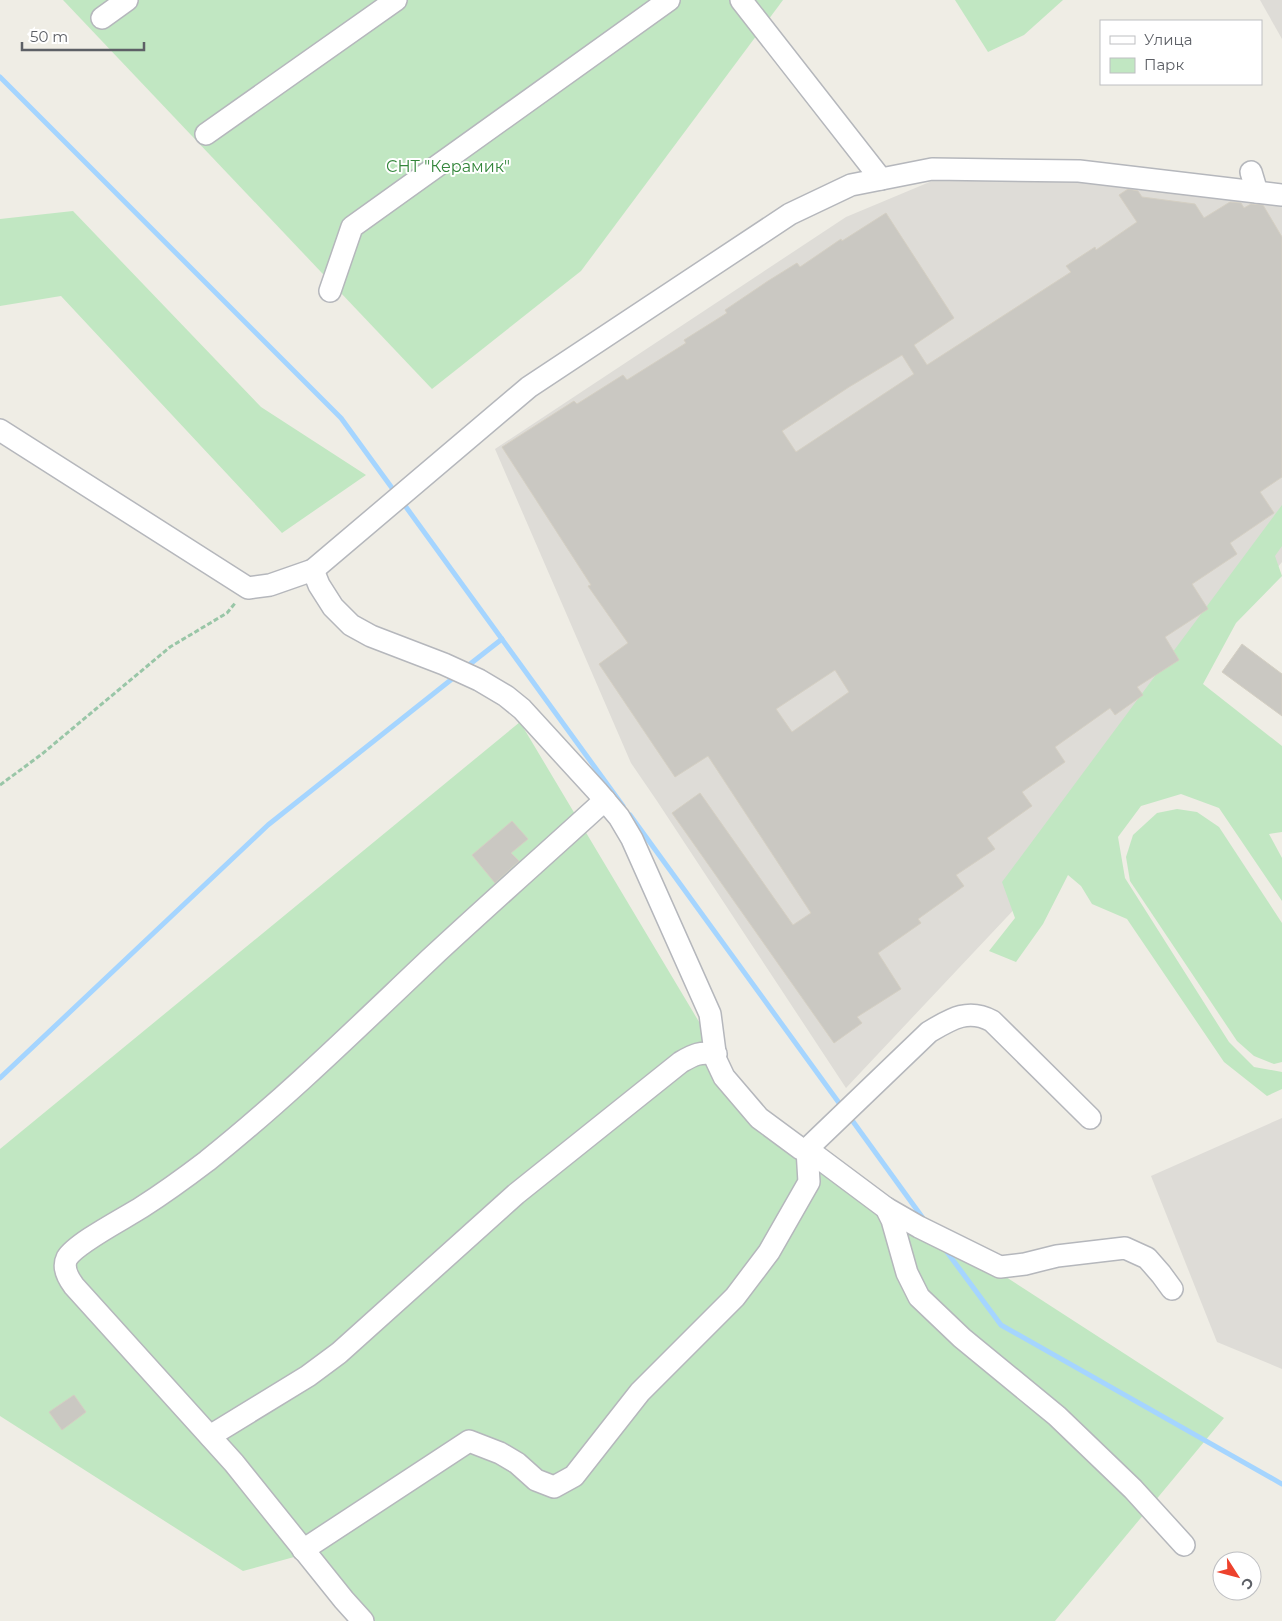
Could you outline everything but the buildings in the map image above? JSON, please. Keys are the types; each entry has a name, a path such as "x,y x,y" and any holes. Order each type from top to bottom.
{"street":[{"path":"102,18 127,0"},
{"path":"206,134 396,0"},
{"path":"330,291 352,227 669,0"},
{"path":"741,0 881,179"},
{"path":"0,430 248,588 270,585 314,570 529,388 790,214 851,185 932,170 1079,171 1282,195"},
{"path":"1251,172 1257,192"},
{"path":"314,570 319,585 333,607 351,625 371,636 444,664 479,680 506,696 522,709 605,800 619,817 632,839 710,1014 716,1060 724,1077 759,1118 801,1149 807,1149 813,1145 929,1032 947,1021 968,1014 983,1016 992,1021 1090,1118"},
{"path":"363,1621 303,1550 240,1469 74,1286 67,1276 66,1260 72,1252 84,1243 143,1207 206,1161 277,1102 457,934 605,800"},
{"path":"210,1436 308,1376 339,1353 516,1194 681,1062 693,1054 703,1052 716,1054"},
{"path":"807,1149 886,1208 919,1228 1000,1266 1025,1264 1057,1256 1125,1248 1147,1258 1162,1274 1172,1289"},
{"path":"303,1550 469,1441 500,1453 517,1463 536,1480 554,1487 574,1476 640,1392 734,1297 770,1252 808,1182 807,1149"},
{"path":"886,1208 892,1220 907,1273 919,1297 962,1338 1057,1416 1133,1489 1184,1545"}],"path":[{"path":"0,785 42,754 170,648 227,613 248,588"}],"shaded area":[{"path":"1260,0 1282,0 1282,39"},
{"path":"944,176 1124,182 1282,201 1282,562 1244,608 1020,903 846,1088 631,763 495,449 846,217"},
{"path":"1282,1118 1282,1369 1217,1342 1151,1176"}],"green space":[{"name":"СНТ \"Керамик\"","path":"63,0 783,0 581,271 432,389"},
{"path":"955,0 1063,0 1024,35 988,52"},
{"path":"73,211 261,407 366,475 282,533 61,296 0,306 0,219"},
{"path":"1282,505 1282,546 1275,556 1282,576 1236,623 1203,684 1282,746 1282,832 1269,834 1282,858 1282,901 1219,808 1181,794 1141,806 1118,837 1125,878 1229,1042 1254,1067 1282,1072 1282,1089 1267,1096 1224,1062 1127,919 1092,904 1081,886 1068,875 1043,924 1016,962 989,951 1015,918 1002,882"},
{"path":"520,722 754,1114 1224,1418 1055,1621 373,1621 316,1551 243,1571 0,1416 0,1149"},
{"path":"1177,809 1197,812 1219,827 1282,923 1282,1062 1274,1064 1254,1056 1237,1041 1130,881 1126,857 1133,835 1157,813"}],"waterway":[{"path":"0,77 341,418 392,488"},
{"path":"406,507 623,806"},
{"path":"465,668 502,639"},
{"path":"0,1078 268,825 457,675"},
{"path":"630,815 842,1107"},
{"path":"849,1116 925,1221"},
{"path":"944,1248 1001,1325 1282,1484"}]}
